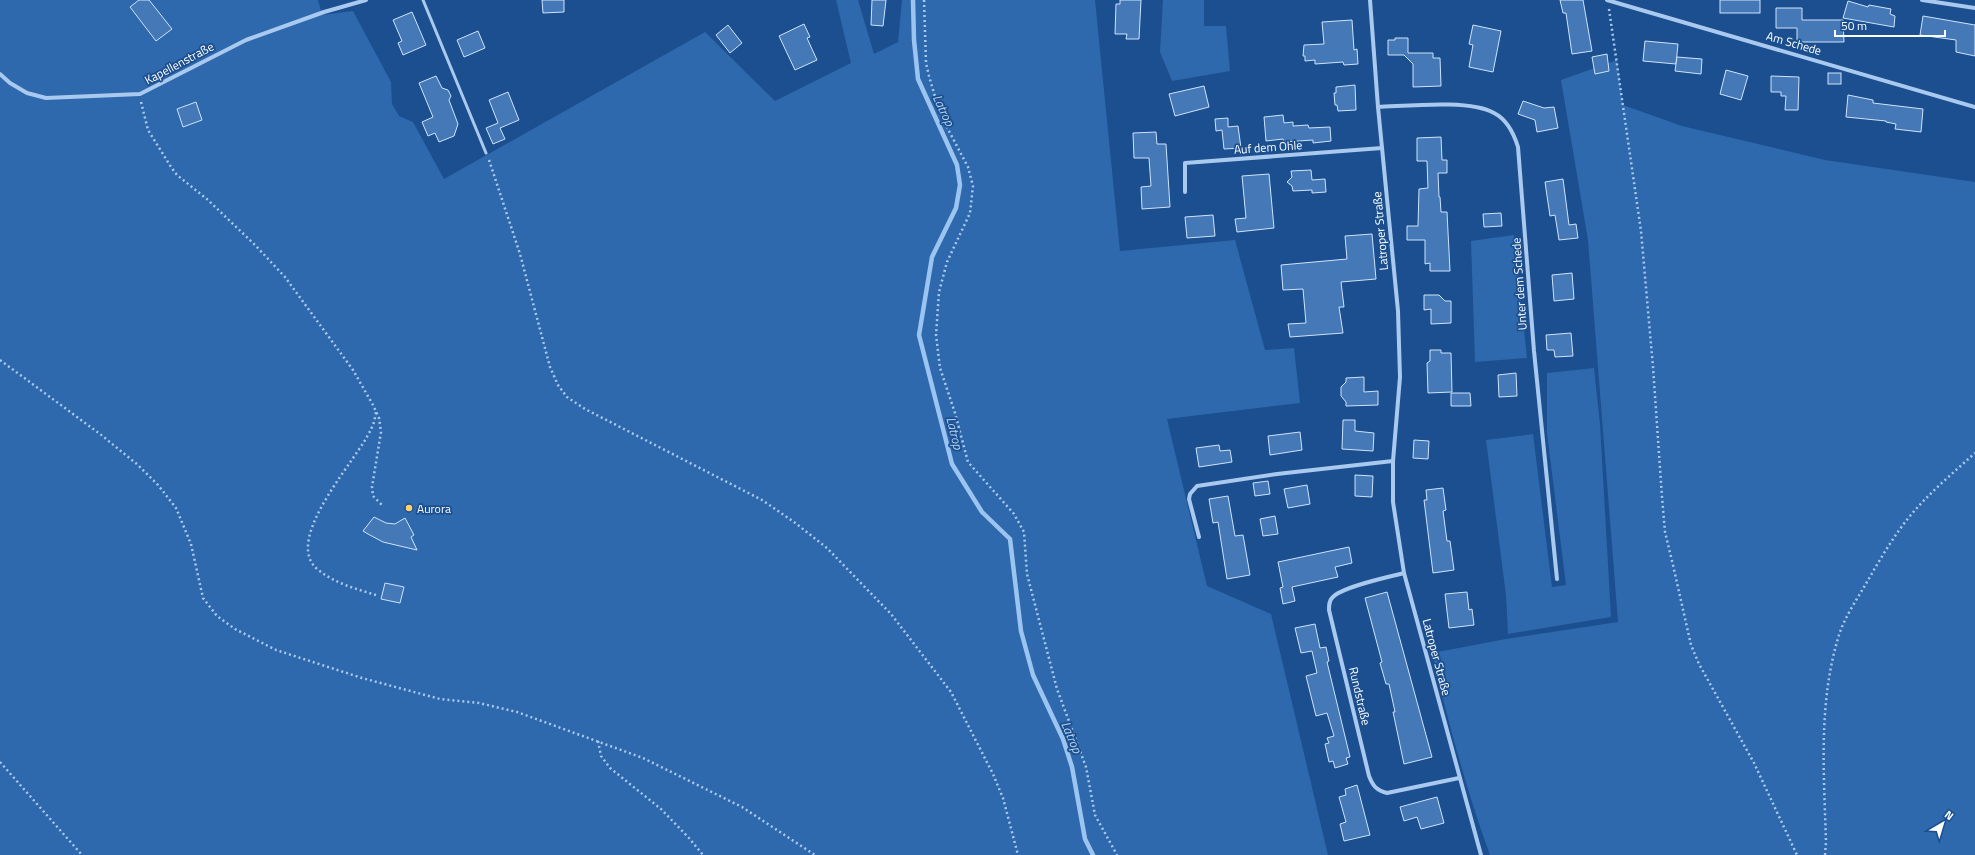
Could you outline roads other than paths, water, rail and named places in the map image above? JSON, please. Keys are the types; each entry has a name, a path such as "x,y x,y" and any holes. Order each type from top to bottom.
{"street":[{"name":"Kapellenstraße","path":"0,74 10,83 27,93 46,98 140,94 246,40 324,12 366,0"},
{"name":"Latroper Straße","path":"1370,0 1378,107 1398,318 1400,377 1393,461 1393,502 1404,573 1481,855"},
{"path":"1922,0 1975,8"},
{"name":"Am Schede","path":"1607,1 1975,106"},
{"name":"Unter dem Schede","path":"1378,107 1470,106 1494,113 1507,123 1514,133 1518,147 1534,351 1556,579"},
{"name":"Auf dem Ohle","path":"1185,192 1184,163 1382,148"},
{"path":"1199,537 1189,499 1190,494 1197,486 1277,474 1393,461"},
{"name":"Rundstraße","path":"1404,573 1346,589 1332,598 1329,603 1329,610 1369,776 1373,786 1380,791 1387,793 1459,778"}],"lane":[{"path":"423,0 486,153"}],"waterway":[{"name":"Latrop","path":"913,0 914,40 918,79 957,165 960,185 956,208 932,257 919,335 952,464 982,512 1010,539 1021,631 1033,675 1063,739 1072,767 1085,839 1093,855"}],"place":[{"name":"Aurora","path":"409,508"}]}
